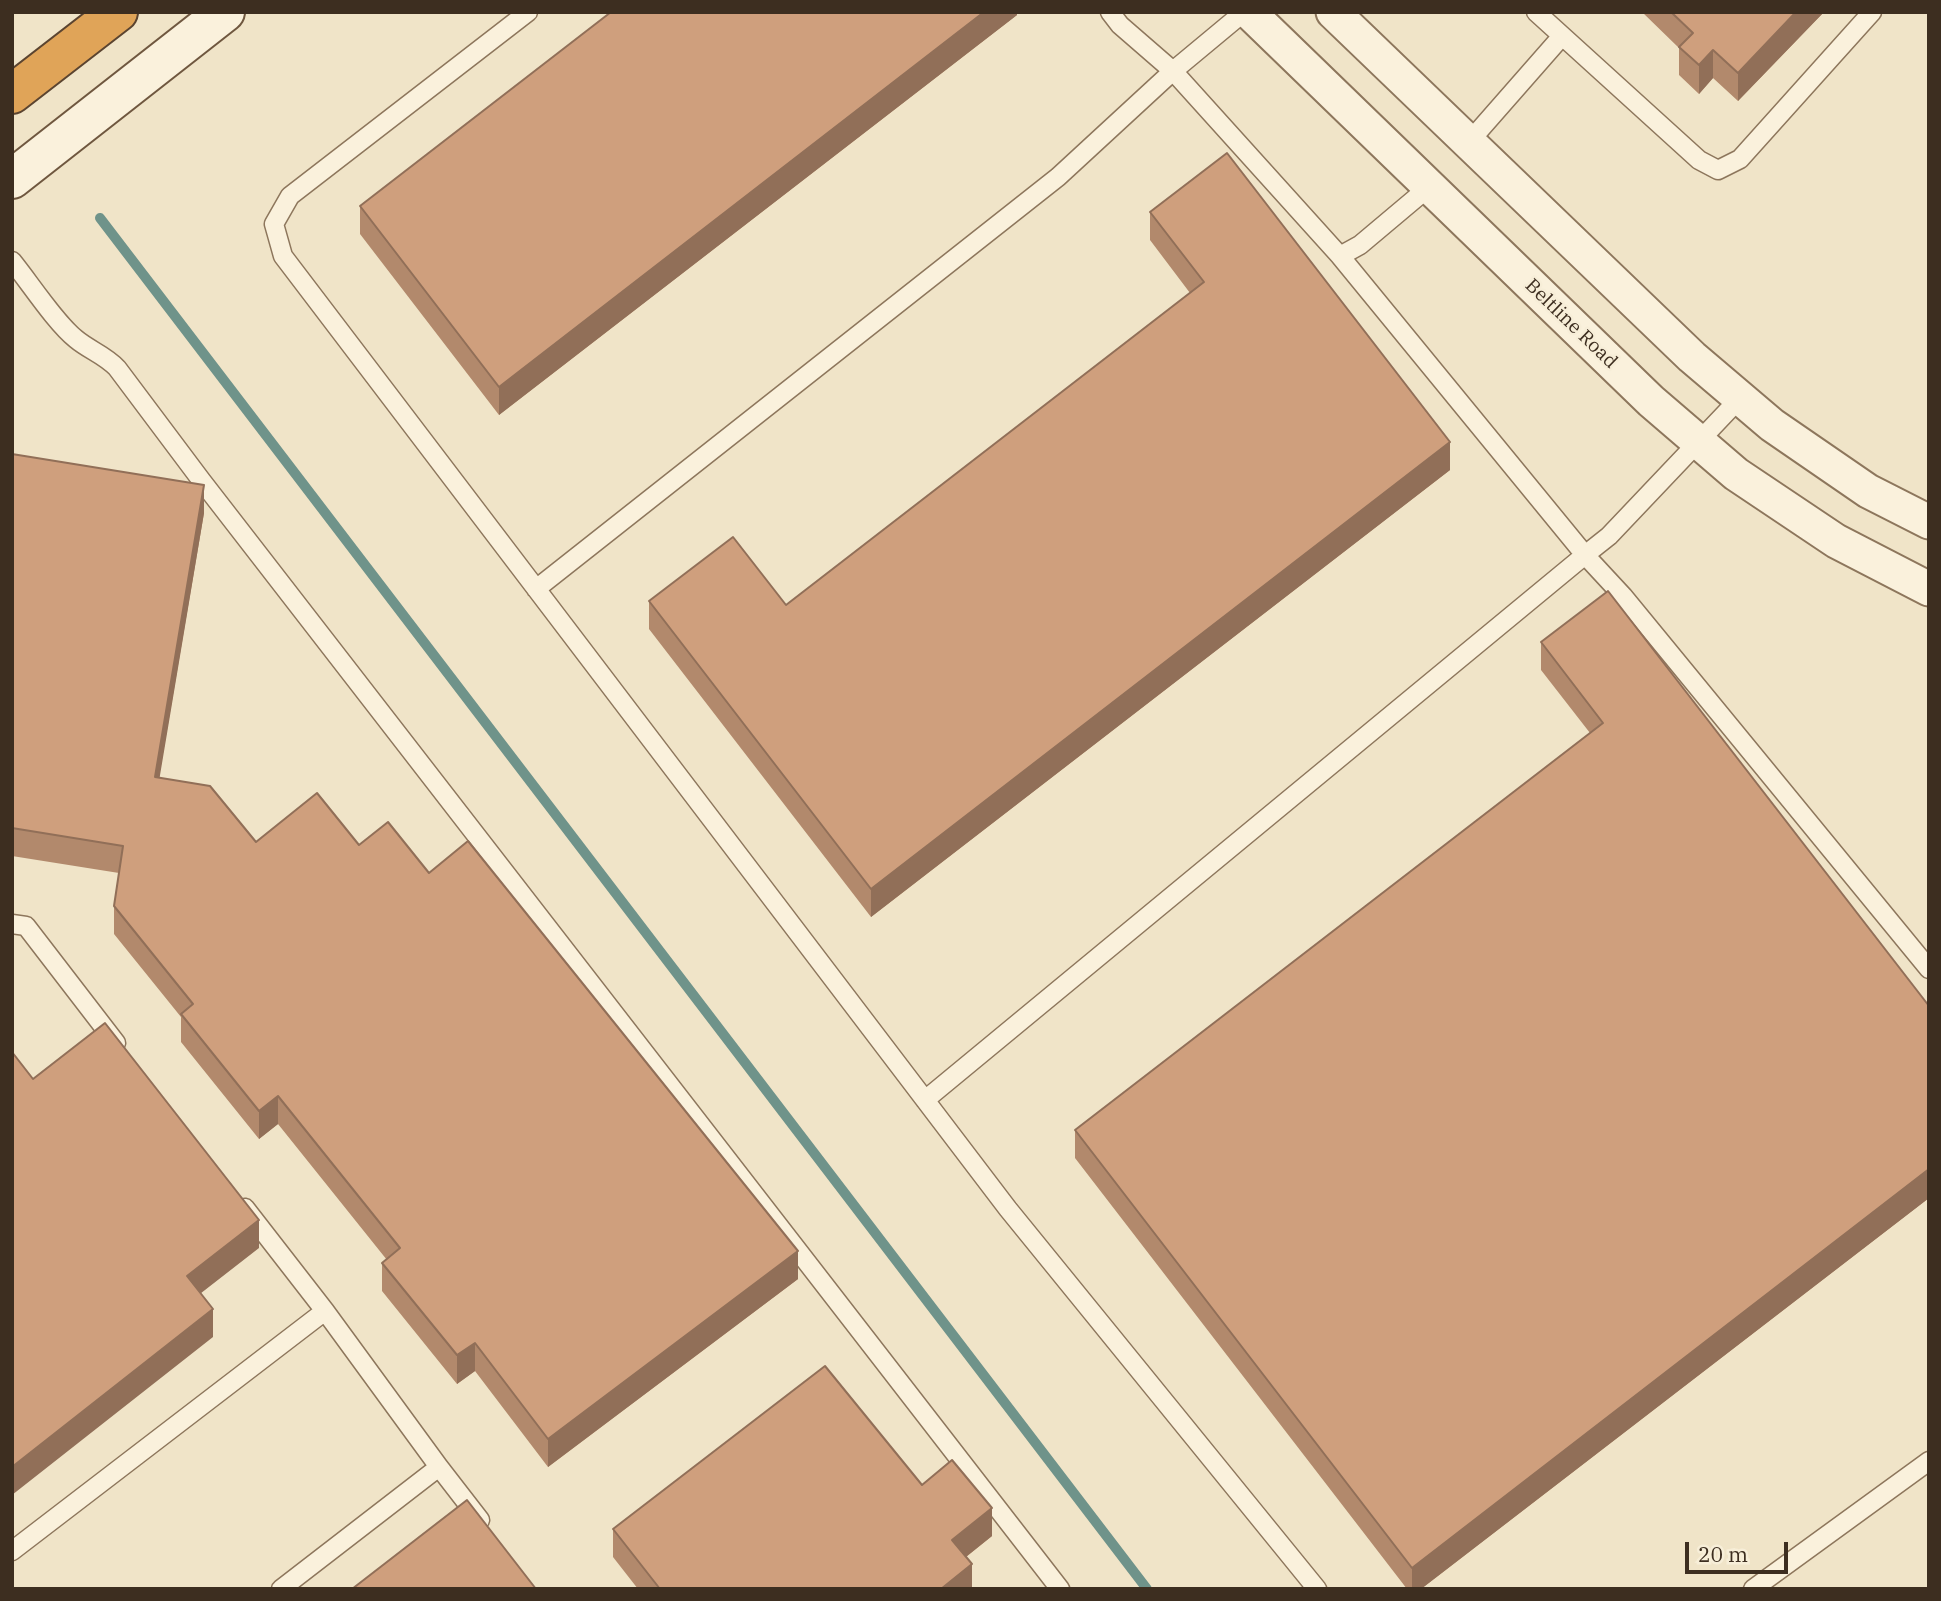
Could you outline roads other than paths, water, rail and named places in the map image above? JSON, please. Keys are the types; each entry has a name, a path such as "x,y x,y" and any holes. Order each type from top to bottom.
{"highway":[{"path":"12,94 118,12"}],"main road":[{"path":"12,179 225,12"}],"street":[{"name":"Beltline Road","path":"1247,12 1651,401 1698,442 1736,474 1836,541 1929,589"},
{"path":"1333,12 1692,357 1772,425 1868,491 1929,522"}],"lane":[{"path":"528,12 290,196 274,224 284,256 1008,1209 1317,1589"},
{"path":"1110,12 1120,25 1173,71 1340,256 1929,969"},
{"path":"536,589 1058,177 1173,71 1247,12"},
{"path":"1536,12 1699,160 1718,170 1740,159 1871,12"},
{"path":"1469,142 1562,36"},
{"path":"1340,256 1360,245 1429,187"},
{"path":"12,261 67,330 117,368 1060,1589"},
{"path":"925,1100 1609,536 1740,398"},
{"path":"12,924 26,926 128,1058"},
{"path":"231,1190 325,1311 490,1534"},
{"path":"12,1551 325,1311"},
{"path":"1753,1589 1929,1461"},
{"path":"281,1589 439,1467"}],"waterway":[{"path":"100,218 1147,1589"}]}
